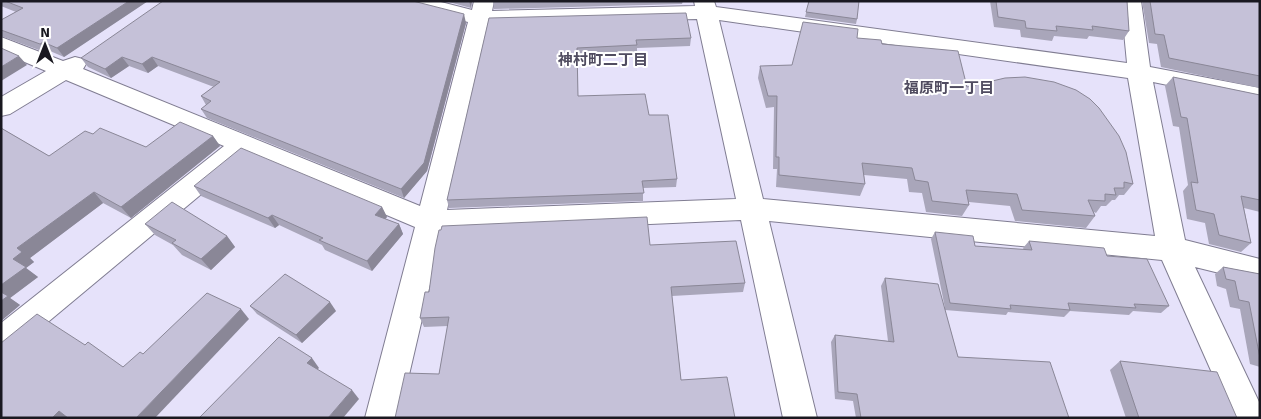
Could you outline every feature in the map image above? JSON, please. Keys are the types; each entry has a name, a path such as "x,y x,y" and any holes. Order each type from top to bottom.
{"street":[{"path":"410,1 482,10 705,7 1139,72 1260,96"},
{"path":"1131,1 1139,72 1172,249 1249,418"},
{"path":"705,7 800,418"},
{"path":"382,418 482,10"},
{"path":"1,44 431,222 752,209 1172,249 1260,271"},
{"path":"1,108 95,50"},
{"path":"1,342 242,144"}],"building":[{"path":"5,1 129,1 57,48 1,30 1,20 23,8"},
{"path":"163,1 413,1 464,14 424,163 401,189 201,109 211,101 201,96 220,82 152,57 142,64 122,57 105,69 81,58"},
{"path":"809,1 859,1 857,19 806,12"},
{"path":"996,1 1127,1 1129,31 1092,26 1093,30 1056,26 1057,31 1026,28 1025,21 998,17"},
{"path":"1150,1 1260,1 1260,76 1169,58 1164,35 1155,34"},
{"path":"686,13 691,38 636,40 637,45 577,48 578,96 645,94 649,115 668,115 677,179 642,181 644,193 447,200 489,18"},
{"path":"803,22 858,29 857,38 881,40 882,44 958,51 967,87 1005,78 1025,77 1054,82 1076,90 1090,99 1099,108 1119,136 1126,152 1133,184 1124,182 1124,188 1114,188 1116,195 1105,194 1105,201 1088,200 1095,216 1022,210 1017,194 966,190 969,205 932,201 928,182 915,180 912,168 862,163 865,184 779,175 779,157 776,157 777,96 768,96 760,66 792,65"},
{"path":"1,48 19,56 1,67"},
{"path":"1173,77 1260,95 1260,200 1241,196 1251,243 1219,235 1214,214 1196,210 1191,182 1198,183 1187,118 1181,117"},
{"path":"180,122 213,136 121,207 94,192 17,248 22,252 13,259 26,267 1,285 1,128 49,156 85,131 93,134 100,128 146,147"},
{"path":"241,148 382,207 375,215 399,224 367,261 319,240 323,238 272,215 268,218 194,186"},
{"path":"172,202 227,236 201,259 172,243 176,240 145,224"},
{"path":"647,217 650,245 736,241 745,283 671,287 681,380 727,377 735,418 395,418 405,373 439,374 449,317 420,318 425,292 429,292 435,248 439,230 441,230 442,226"},
{"path":"935,232 973,236 975,246 1032,250 1029,241 1104,248 1107,256 1147,259 1169,306 1134,304 1136,308 1068,303 1070,310 1010,305 1011,309 950,303"},
{"path":"1223,267 1260,274 1260,358 1249,302 1239,300 1235,281 1226,279"},
{"path":"285,274 330,302 296,335 250,306"},
{"path":"885,278 938,284 958,357 1050,362 1069,418 861,418 857,394 838,392 835,335 894,342"},
{"path":"1,292 8,296 1,301"},
{"path":"207,293 241,309 136,418 68,418 59,411 52,418 1,418 1,343 37,314 85,345 88,342 123,367 140,352 143,354"},
{"path":"279,337 312,358 307,363 352,390 328,418 199,418"},
{"path":"1120,361 1217,372 1237,418 1139,418"}],"district":[{"name":"神村町二丁目","path":"603,60"},
{"name":"福原町一丁目","path":"949,88"}]}
